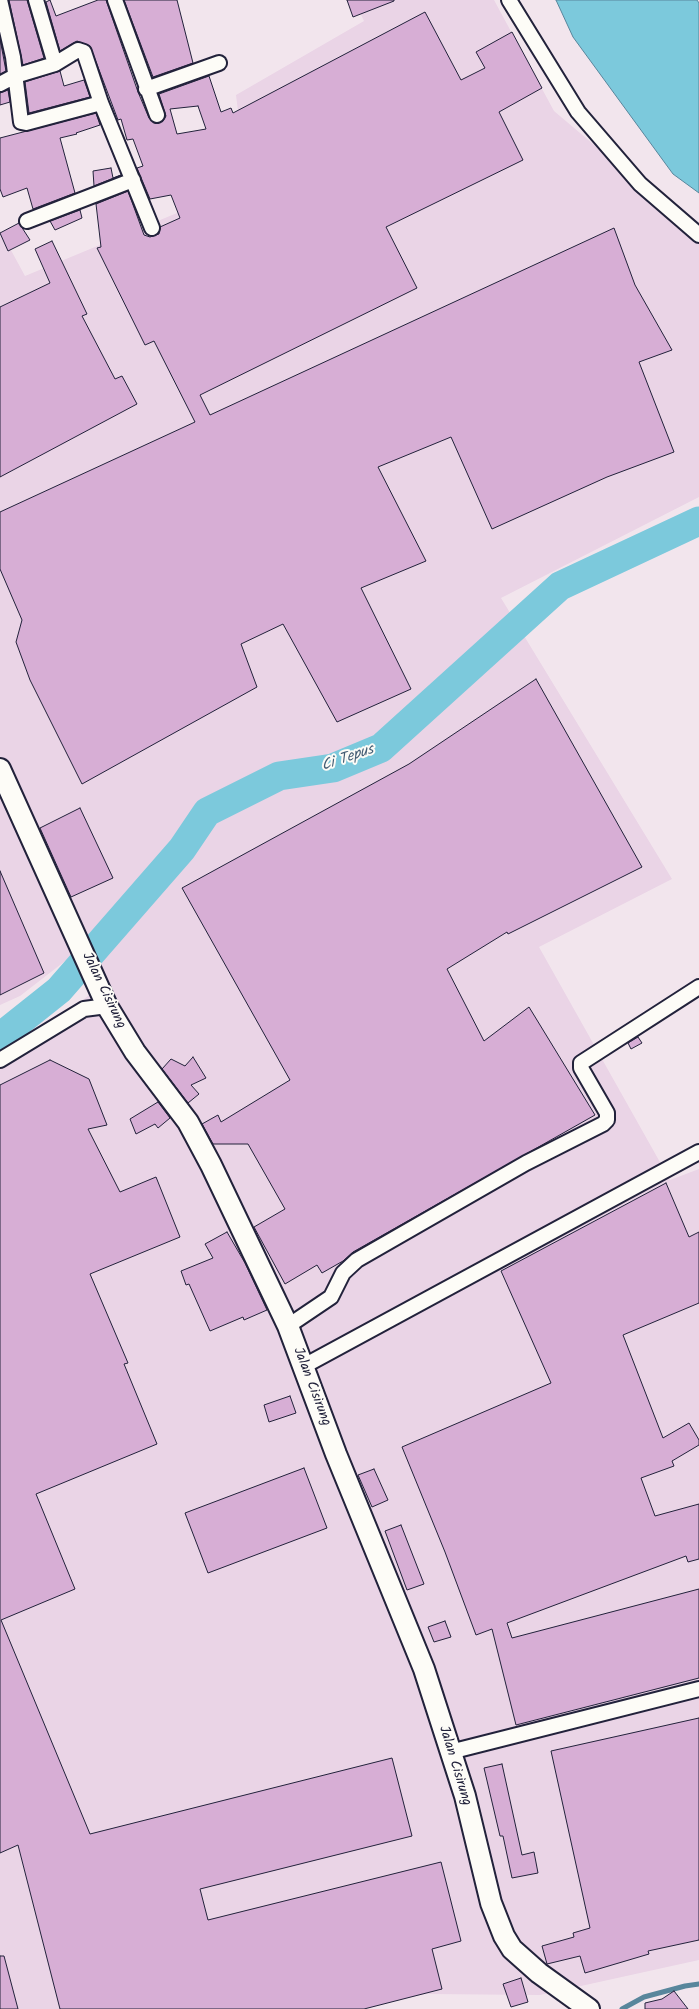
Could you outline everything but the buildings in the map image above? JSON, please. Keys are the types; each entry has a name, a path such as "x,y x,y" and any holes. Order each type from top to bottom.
{"main road":[{"name":"Jalan Cisirung","path":"0,769 107,1006 135,1052 188,1122 212,1166 288,1326 336,1454 424,1669 465,1796 489,1898 504,1936 512,1948 539,1973 589,2009"}],"street":[{"path":"0,0 13,57 19,120 23,123 101,103"},
{"path":"36,0 55,64"},
{"path":"115,0 157,115"},
{"path":"509,0 578,112 640,184 699,235"},
{"path":"0,84 15,76 55,64 78,50 83,51 101,103 152,228"},
{"path":"146,89 219,63"},
{"path":"27,221 133,180"},
{"path":"288,1326 331,1297 343,1274 357,1260 526,1163 603,1124 607,1120 607,1113 581,1068 581,1063 699,987"},
{"path":"0,1060 84,1009 107,1006"},
{"path":"304,1366 699,1152"},
{"path":"450,1752 699,1689"}],"shaded area":[{"path":"354,0 494,0 554,111 690,226 699,230 699,497 501,598 672,879 539,947 670,1180 699,1169 699,1960 540,1995 426,1994 353,2009 0,2009 0,1065 19,1055 90,994 69,958 20,996 0,1005 0,230 25,276 247,184 236,95 364,21"}],"water":[{"path":"556,0 697,0 699,3 699,193 673,174 573,37"}],"waterway":[{"name":"Ci Tepus","path":"0,1037 59,990 182,849 207,812 279,776 333,768 381,748 560,586 699,521"},
{"path":"622,2009 644,1997 699,1984"}]}
